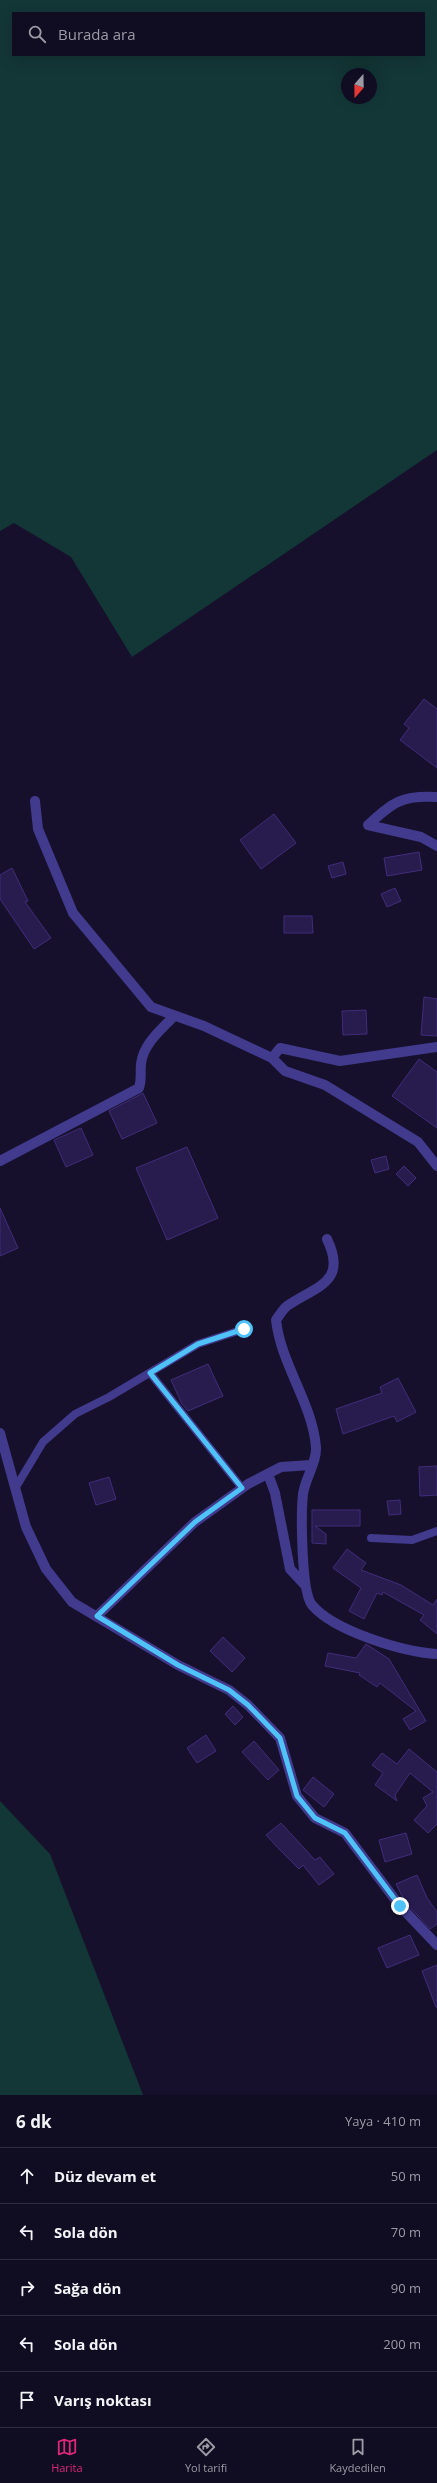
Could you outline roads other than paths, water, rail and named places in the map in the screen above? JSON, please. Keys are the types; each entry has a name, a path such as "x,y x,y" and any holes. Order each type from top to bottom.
{"street":[{"path":"437,797 414,796 395,803 389,806 368,825 421,837 437,846"},
{"path":"35,801 38,829 73,913 151,1007 204,1026 272,1058 285,1072 325,1085 418,1142 437,1166"},
{"path":"0,1161 139,1088 142,1080 141,1063 146,1046 174,1016"},
{"path":"272,1058 280,1048 340,1061 437,1046"},
{"path":"327,1239 335,1255 334,1268 327,1284 286,1307 276,1320 282,1350 312,1424 316,1449 303,1493 304,1584 311,1604 342,1627 379,1642 437,1654"},
{"path":"0,1434 16,1486 26,1527 46,1569 72,1602 178,1665 229,1690 248,1705 280,1738 297,1796 315,1818 345,1833 400,1906 437,1944"},
{"path":"97,1616 195,1522 242,1488 281,1467 311,1465"},
{"path":"268,1474 275,1493 290,1569 304,1584"}],"lane":[{"path":"16,1486 43,1442 75,1414 150,1373 198,1344 244,1329"},
{"path":"150,1373 242,1488"},
{"path":"371,1538 412,1540 437,1531"}]}
